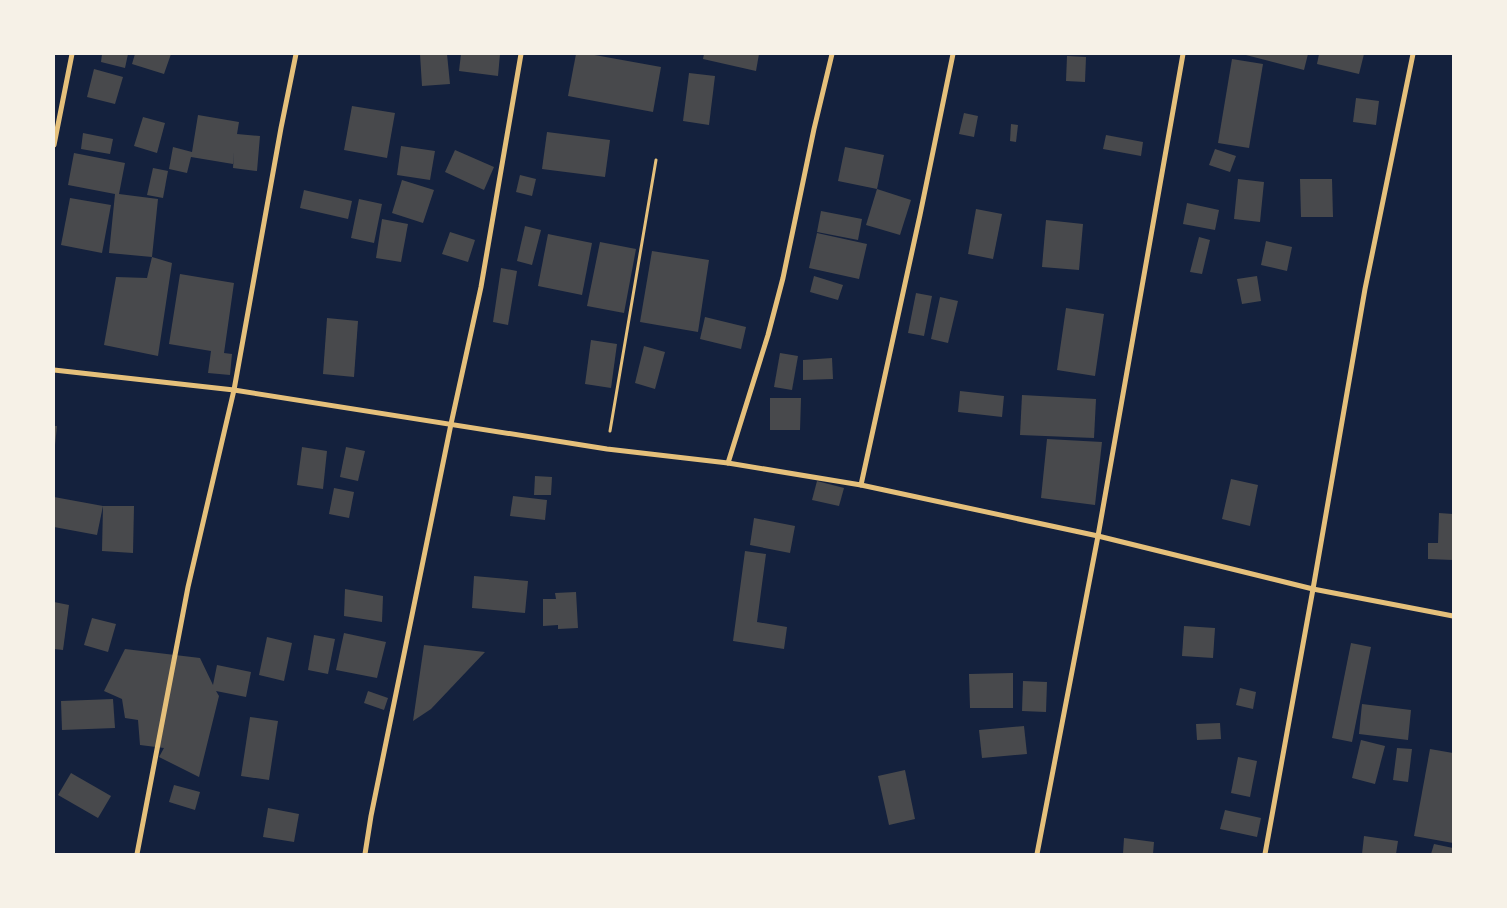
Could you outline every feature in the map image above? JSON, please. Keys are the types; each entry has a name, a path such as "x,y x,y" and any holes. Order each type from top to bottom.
{"street":[{"path":"54,145 72,54"},
{"path":"136,854 188,588 234,390 296,54"},
{"path":"365,854 451,424 481,286 521,54"},
{"path":"728,463 768,335 783,278 812,138 832,54"},
{"path":"861,485 920,216 953,54"},
{"path":"1037,854 1098,536 1183,54"},
{"path":"1265,854 1365,289 1412,54"},
{"path":"54,370 234,390 607,449 728,463 861,485 1098,536 1313,589 1453,616"}],"path":[{"path":"607,449 656,160"}],"building":[{"path":"102,54 128,54 125,68 101,62"},
{"path":"135,54 171,54 164,74 132,64"},
{"path":"420,54 447,54 450,84 422,86"},
{"path":"461,54 500,54 498,76 459,71"},
{"path":"576,54 589,54 661,67 653,112 568,96"},
{"path":"704,54 759,54 756,71 703,59"},
{"path":"1242,54 1308,54 1304,70"},
{"path":"1319,54 1364,54 1359,74 1317,64"},
{"path":"1067,56 1086,57 1085,82 1066,81"},
{"path":"1232,59 1263,64 1249,148 1218,143"},
{"path":"94,69 123,77 115,104 87,97"},
{"path":"689,73 715,76 709,125 683,121"},
{"path":"1356,98 1379,101 1376,125 1353,122"},
{"path":"352,106 395,113 387,158 344,150"},
{"path":"964,113 978,116 974,137 959,134"},
{"path":"198,115 239,122 237,134 260,136 257,171 233,168 234,152 233,164 191,157 187,173 169,169 173,147 192,152"},
{"path":"143,117 165,123 157,153 134,146"},
{"path":"1011,124 1018,125 1016,142 1010,141"},
{"path":"547,132 610,140 605,177 542,169"},
{"path":"83,133 113,139 110,154 81,149"},
{"path":"1106,135 1143,142 1141,156 1103,149"},
{"path":"401,146 435,151 430,180 397,175"},
{"path":"845,147 884,155 877,189 838,181"},
{"path":"1215,149 1236,156 1230,172 1209,165"},
{"path":"455,150 494,167 484,190 445,172"},
{"path":"74,153 125,163 119,194 158,199 152,257 109,253 115,194 68,185"},
{"path":"153,168 168,171 163,198 147,195"},
{"path":"520,175 536,179 532,196 516,192"},
{"path":"1238,179 1264,182 1260,222 1234,219"},
{"path":"1300,179 1332,179 1333,217 1301,217"},
{"path":"402,180 434,190 423,223 392,213"},
{"path":"877,189 911,200 900,235 866,225"},
{"path":"304,190 352,201 348,219 300,208"},
{"path":"70,198 111,205 102,253 61,245"},
{"path":"359,199 382,204 374,243 351,238"},
{"path":"1187,203 1219,210 1215,230 1183,224"},
{"path":"976,209 1002,214 993,259 968,254"},
{"path":"821,211 862,219 858,240 817,232"},
{"path":"382,219 408,224 401,262 376,258"},
{"path":"1046,220 1083,224 1079,270 1042,267"},
{"path":"525,226 541,230 532,265 517,261"},
{"path":"450,232 475,240 468,262 442,254"},
{"path":"817,233 867,244 859,279 809,268"},
{"path":"548,234 592,243 582,295 538,286"},
{"path":"1199,237 1210,240 1202,274 1190,272"},
{"path":"1266,241 1292,247 1287,271 1261,265"},
{"path":"600,242 636,249 624,313 587,306"},
{"path":"652,251 709,260 698,332 640,322"},
{"path":"152,257 172,263 158,356 104,345 116,277 147,278"},
{"path":"501,268 517,271 508,325 493,322"},
{"path":"180,274 234,283 224,353 232,354 230,375 208,373 211,351 169,344"},
{"path":"814,276 843,285 838,300 810,292"},
{"path":"1257,276 1261,301 1242,304 1237,279"},
{"path":"916,293 932,296 924,336 908,333"},
{"path":"940,297 958,301 948,343 931,339"},
{"path":"1066,308 1104,314 1095,376 1057,370"},
{"path":"705,317 746,327 741,349 700,339"},
{"path":"327,318 358,321 354,377 323,374"},
{"path":"591,340 617,344 611,388 585,384"},
{"path":"644,346 665,352 655,389 635,383"},
{"path":"780,353 798,356 792,390 774,387"},
{"path":"832,358 833,379 803,380 803,360"},
{"path":"960,391 1004,396 1002,417 958,412"},
{"path":"1022,395 1096,399 1094,438 1020,435"},
{"path":"770,398 801,398 800,430 770,430"},
{"path":"54,426 57,426 55,445 54,445"},
{"path":"1047,439 1102,442 1095,505 1041,498"},
{"path":"302,447 327,451 323,489 297,485"},
{"path":"346,447 365,451 358,481 340,477"},
{"path":"535,476 552,477 551,495 534,495"},
{"path":"1231,479 1258,485 1250,526 1222,519"},
{"path":"817,481 844,488 839,506 812,500"},
{"path":"334,488 354,492 349,518 329,514"},
{"path":"513,496 547,500 545,520 510,516"},
{"path":"54,497 103,506 97,535 54,527"},
{"path":"103,506 134,506 133,553 102,551"},
{"path":"1439,513 1453,514 1453,560 1428,559 1428,543 1438,543"},
{"path":"754,518 795,526 790,553 750,545"},
{"path":"745,551 766,554 757,622 787,627 784,649 733,641"},
{"path":"474,576 528,581 525,613 472,608"},
{"path":"345,589 383,596 382,622 344,616"},
{"path":"576,592 578,628 558,629 558,625 543,626 543,599 556,599 555,593"},
{"path":"54,602 69,605 63,650 54,649"},
{"path":"92,618 116,624 108,652 84,645"},
{"path":"1184,626 1215,628 1213,658 1182,656"},
{"path":"344,633 386,642 377,678 336,670"},
{"path":"314,635 335,639 328,674 308,670"},
{"path":"267,637 292,643 284,681 259,675"},
{"path":"1351,643 1371,647 1352,742 1332,738"},
{"path":"424,645 485,652 431,709 413,721"},
{"path":"125,649 200,658 213,685 217,665 251,672 246,697 216,691 219,696 199,777 159,757 164,748 140,745 138,720 125,718 122,699 104,691"},
{"path":"1013,673 1013,708 970,708 969,674"},
{"path":"1023,681 1047,682 1046,712 1022,711"},
{"path":"1240,688 1256,692 1253,709 1236,705"},
{"path":"368,691 388,698 384,710 364,703"},
{"path":"113,699 115,728 62,730 61,701"},
{"path":"1362,704 1411,710 1408,740 1359,734"},
{"path":"250,717 278,721 269,780 241,776"},
{"path":"1220,723 1221,739 1197,740 1196,724"},
{"path":"1024,726 1027,754 982,758 979,730"},
{"path":"1361,740 1385,746 1375,784 1352,778"},
{"path":"1397,748 1412,749 1408,782 1393,780"},
{"path":"1430,749 1453,753 1453,843 1414,836"},
{"path":"1238,757 1257,761 1250,797 1231,793"},
{"path":"905,770 915,819 889,825 878,776"},
{"path":"71,773 111,796 98,818 58,795"},
{"path":"174,785 200,792 195,810 169,802"},
{"path":"268,808 299,814 294,842 263,837"},
{"path":"1225,810 1261,818 1257,837 1220,829"},
{"path":"1364,836 1398,841 1396,854 1362,854"},
{"path":"1124,838 1154,842 1153,854 1123,854"},
{"path":"1434,844 1453,848 1453,854 1431,854"}]}
